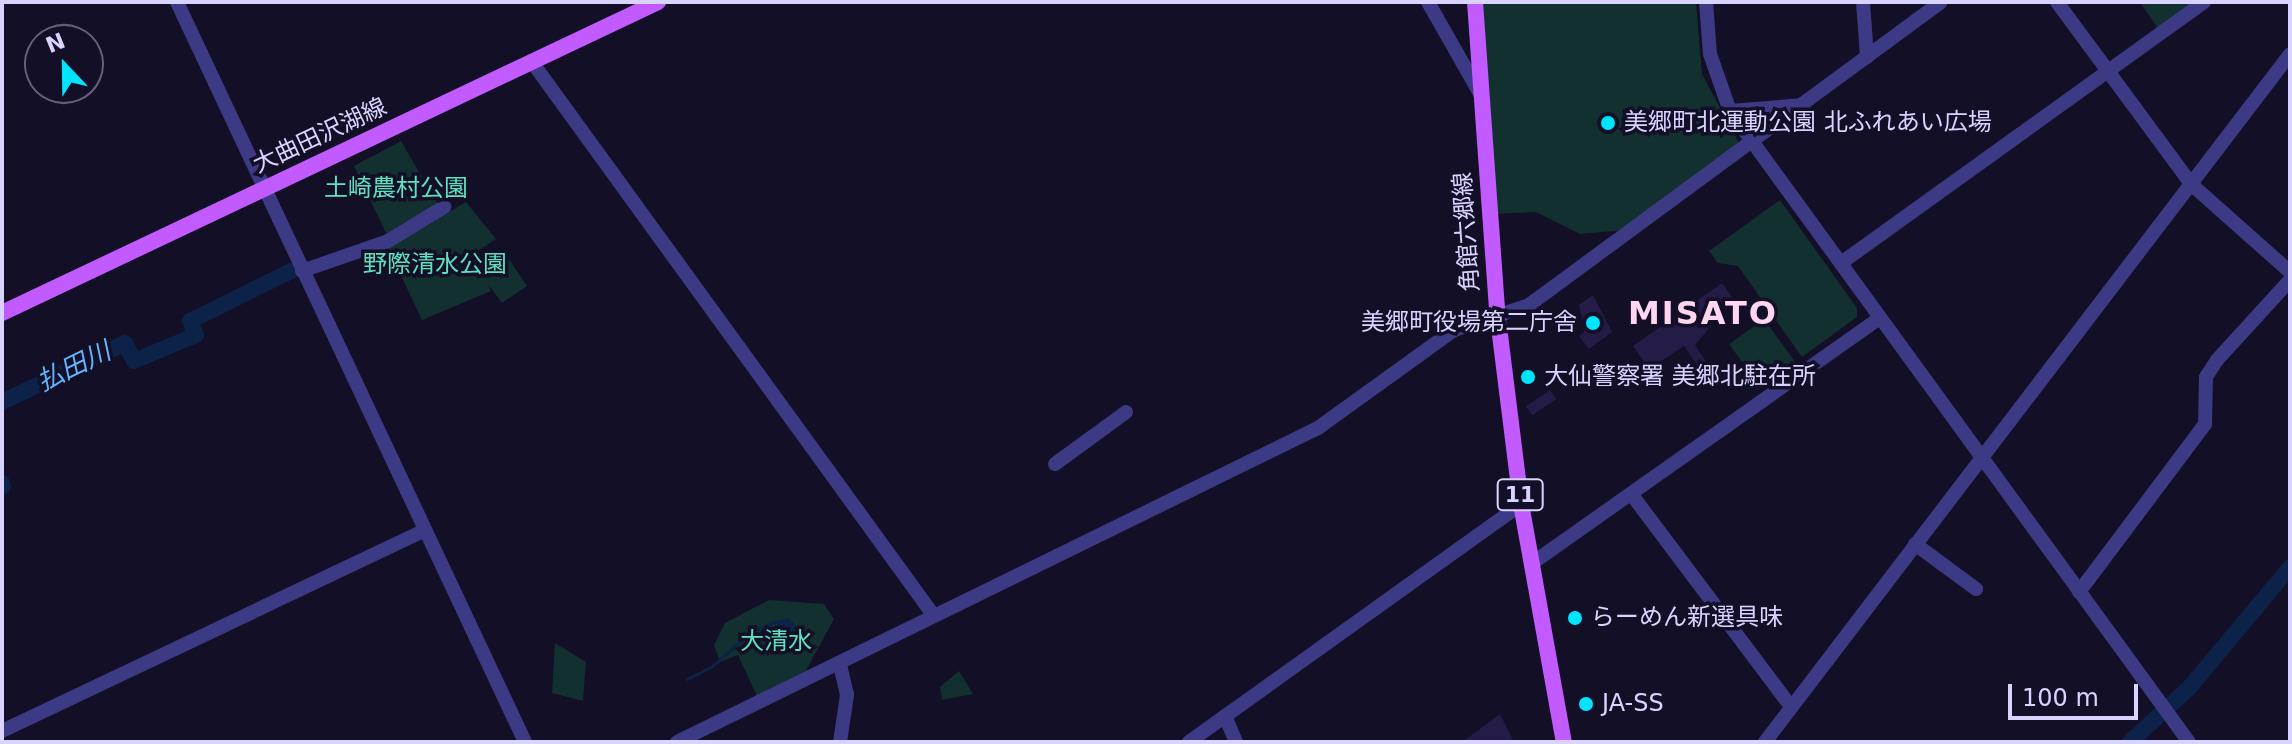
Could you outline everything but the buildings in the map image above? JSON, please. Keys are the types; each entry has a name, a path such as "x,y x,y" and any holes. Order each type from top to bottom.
{"main road":[{"name":"大曲田沢湖線","path":"2,313 658,2"},
{"name":"角館六郷線","path":"1475,2 1498,319 1521,504 1564,742"}],"street":[{"path":"177,2 525,742"},
{"path":"1428,2 1482,97"},
{"path":"1706,2 1710,54 1730,111 2189,742"},
{"path":"1863,2 1867,57"},
{"path":"677,742 1306,435 1454,330 1498,319 1529,305 1805,105 1941,2"},
{"path":"2057,2 2191,184 2290,272"},
{"path":"1841,263 2204,2"},
{"path":"1765,742 2290,54"},
{"path":"532,62 934,616"},
{"path":"1730,111 1805,105"},
{"path":"302,271 388,241 444,207"},
{"path":"2079,592 2205,424 2206,377 2217,360 2290,280"},
{"path":"1531,564 1880,318"},
{"path":"1055,464 1126,412"},
{"path":"1632,495 1791,707"},
{"path":"1189,742 1521,504"},
{"path":"2,731 425,530"},
{"path":"1915,544 1976,589"},
{"path":"840,665 847,695 840,742"},
{"path":"1225,716 1236,742"}],"green space":[{"name":"美郷町北運動公園 北ふれあい広場","path":"1482,2 1696,2 1702,74 1740,145 1624,230 1580,234 1536,212 1495,214"},
{"path":"2140,2 2199,2 2160,31"},
{"name":"土崎農村公園","path":"401,141 438,205 388,237 354,166"},
{"path":"1780,200 1857,308 1857,317 1802,357 1738,266 1718,263 1709,251"},
{"name":"野際清水公園","path":"466,202 496,239 470,256 483,276 509,259 527,286 502,303 488,284 491,291 422,320 388,248"},
{"path":"1764,319 1795,361 1760,386 1729,344"},
{"name":"大清水","path":"769,600 824,604 834,619 803,676 757,696 738,655 720,662 714,645 725,623"},
{"path":"555,643 586,662 583,701 552,693"},
{"path":"959,671 973,694 942,700 940,687"}],"water":[{"name":"大清水","path":"787,618 807,633 811,644 803,652 775,622"}],"waterway":[{"name":"払田川","path":"2,402 125,343 134,361 196,335 190,321 291,271"},
{"path":"2130,742 2189,688 2290,567"},
{"path":"687,679 711,667 751,632 775,622"}],"place":[{"name":"美郷町北運動公園 北ふれあい広場","path":"1608,123"},
{"name":"美郷町役場第二庁舎","path":"1593,323"},
{"name":"大仙警察署 美郷北駐在所","path":"1528,377"},
{"name":"らーめん新選具味","path":"1575,618"},
{"name":"JA-SS","path":"1586,704"}],"district":[{"name":"MISATO","path":"1703,313"}]}
